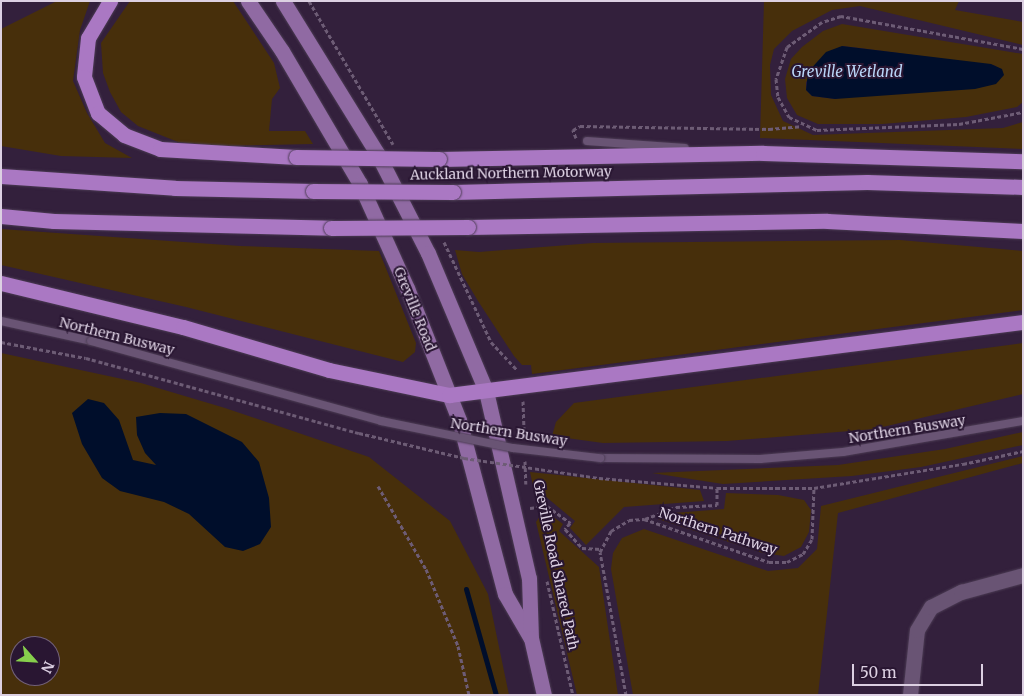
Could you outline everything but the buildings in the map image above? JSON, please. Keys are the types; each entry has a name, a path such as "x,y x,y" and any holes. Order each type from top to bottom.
{"highway":[{"path":"110,1 88,38 84,77 98,113 124,135 160,150 296,157 439,159 763,153 1023,160"},
{"name":"Auckland Northern Motorway","path":"1,176 175,188 313,191 453,192 867,182 1023,187"},
{"path":"1,216 54,221 331,228 827,221 1023,231"},
{"path":"1,283 183,328 329,370 448,395 1023,322"}],"main road":[{"name":"Greville Road","path":"248,1 282,51 360,184 418,314 448,395 460,420 505,594 531,638"},
{"name":"Greville Road","path":"283,1 377,153 428,253 486,391 529,578 531,638 544,695"}],"street":[{"path":"910,695 917,630 931,607 961,592 1023,575"}],"lane":[{"path":"587,141 763,153"},
{"name":"Northern Busway","path":"1,321 90,341 381,421 513,448 600,458 760,459 843,452 1023,421"}],"path":[{"path":"1023,49 841,16 822,22 787,47 778,70 778,97 789,117 802,126 816,130 959,124 1023,112"},
{"path":"587,141 576,138 573,130 580,126 769,129 802,126"},
{"path":"1,342 86,358"},
{"path":"523,408 524,445"},
{"path":"599,478 717,488 814,488 963,464 1023,450"},
{"name":"Greville Road Shared Path","path":"524,454 527,490"},
{"path":"378,486 426,569 458,646 469,695"},
{"path":"644,519 676,507 717,505 717,488"},
{"name":"Northern Pathway","path":"601,549 604,538 619,524 644,519 769,562 788,562 803,554 812,539 814,488"},
{"name":"Greville Road Shared Path","path":"528,499 532,518"},
{"path":"530,508 547,506 570,522 565,529 582,548 601,549 626,695"},
{"name":"Greville Road Shared Path","path":"545,574 572,695"}],"shaded area":[{"path":"57,1 90,1 80,30 73,81 87,113 105,143 132,158 61,156 1,146 1,29"},
{"path":"130,1 233,1 274,63 280,88 272,99 269,131 305,131 313,144 220,146 178,142 138,126 121,112 110,92 103,73 101,43"},
{"path":"764,1 959,1 955,10 1023,22 1023,45 860,6 832,10 792,31 774,49 770,65 771,95 783,121 813,135 1003,128 1023,122 1023,149 760,138"},
{"path":"842,24 1023,54 1023,102 1017,107 966,117 882,124 818,124 797,115 787,98 785,79 791,59 802,47 823,31","holes":["842,46 997,66 835,99 812,96 806,90 806,82"]},
{"path":"1,229 240,246 379,251 416,343 415,352 403,362 186,307 1,265"},
{"path":"900,240 1023,251 1023,310 532,374 531,365 522,365 514,356 478,301 462,274 455,250 479,252 593,243"},
{"path":"1023,343 1023,394 874,429 727,441 603,443 552,436 556,422 574,403"},
{"path":"1,353 141,383 225,408 369,457 450,521 488,594 509,695 1,695"},
{"path":"1023,432 1023,445 921,467 852,476 723,484 652,473 838,465 945,449"},
{"path":"1023,456 1023,463 838,513 818,695 633,695 611,569 613,553 622,538 644,529 768,571 798,568 817,549 821,506"},
{"path":"530,472 700,490 704,501 624,507 586,545 570,528 575,521 533,486"},
{"path":"726,493 778,495 804,500 811,510 809,532 801,547 784,556 763,553 658,519 661,514 724,509"},
{"path":"544,510 563,524 559,531 599,567 618,695 577,695 536,522"}],"water":[{"name":"Greville Wetland","path":"842,46 991,64 1002,69 1004,75 996,84 975,89 835,99 812,96 806,90 808,72 826,52"},
{"path":"88,399 104,403 119,420 133,460 156,465 145,453 137,435 136,417 160,413 186,414 242,442 259,462 269,498 271,527 260,544 243,551 225,547 189,514 164,502 120,491 102,478 82,444 72,413"}],"waterway":[{"path":"466,589 496,695"}]}
